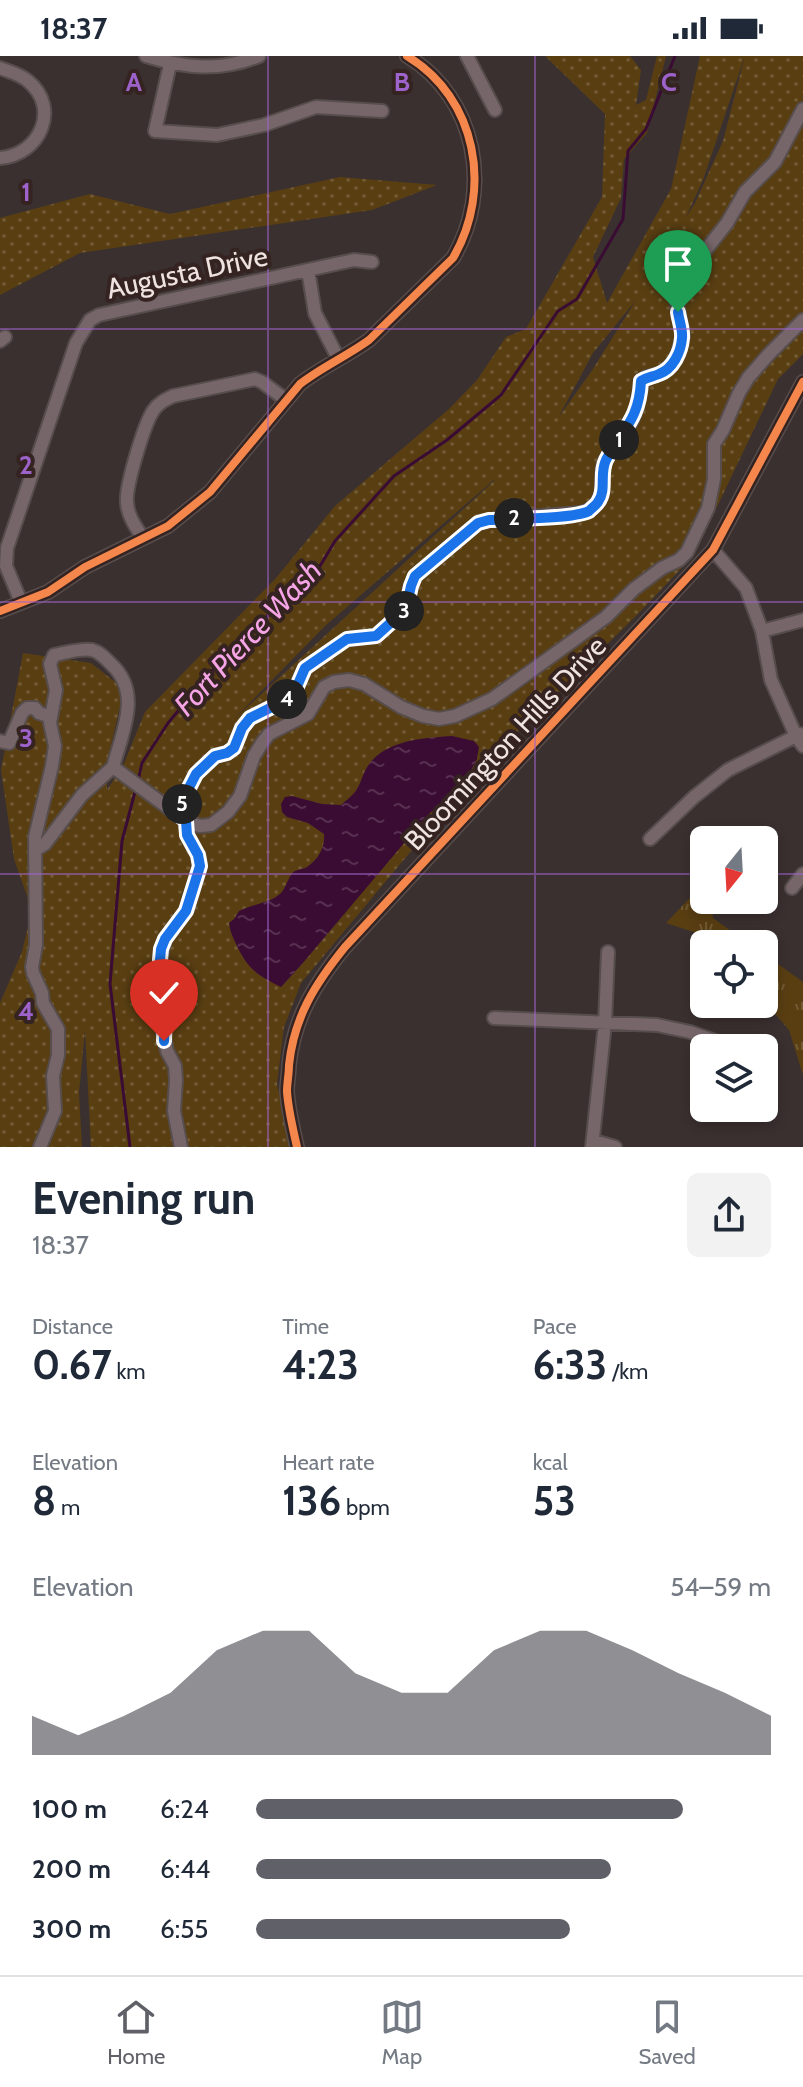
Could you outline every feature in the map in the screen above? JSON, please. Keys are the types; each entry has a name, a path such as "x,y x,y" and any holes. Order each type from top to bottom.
{"street":[{"path":"146,56 195,68 215,68 259,56"},
{"path":"0,611 48,592 85,567 168,526 210,492 308,378 369,340 453,258 463,241 475,195 473,153 456,104 425,68 407,56"},
{"path":"467,56 495,110"},
{"path":"170,64 155,131 217,135 264,125 316,107 382,111"},
{"path":"0,68 31,83 42,104 44,116 42,128 29,148 0,158"},
{"path":"181,1147 174,1111 175,1066 163,1033 165,1013 160,960 165,939 186,911 200,866 181,817 196,774 215,756 234,748 250,718 290,698 305,668 347,639 376,636 406,609 415,576 478,523 581,513 590,511 598,503 603,492 604,462 629,426 638,404 641,381 671,366 678,354 683,336 676,298 679,284 727,223 745,192 775,162 803,109"},
{"path":"338,358 315,313 308,270 354,260 372,262"},
{"name":"Augusta Drive","path":"21,602 6,566 7,548 76,343 90,320 99,315 308,270"},
{"path":"116,770 181,817 200,826 211,825 228,812 245,787 249,768 269,734 308,714 324,687 334,682 349,680 364,684 401,707 439,719 455,716 492,699 606,617 634,589 687,552 708,508 714,479 714,444 739,393 769,354 803,320"},
{"path":"143,538 131,519 127,489 147,423 162,401 255,379 286,400"},
{"name":"Bloomington Hills Drive","path":"297,1147 287,1091 290,1059 296,1028 307,999 324,973 713,550 803,382"},
{"path":"650,839 728,770 801,738 771,680 762,631 746,588 713,550"},
{"path":"762,631 803,620"},
{"path":"35,850 45,844 82,795 116,770 129,708 127,687 119,671 100,653 90,650 54,655 50,664 56,690 50,723 55,746 35,837 35,850 36,945 33,973 43,1003 58,1029 58,1055 53,1076 55,1111 40,1147"},
{"path":"0,741 9,743 27,708 35,708 51,717"},
{"path":"792,888 803,874"},
{"path":"608,952 605,1023 593,1144 615,1147"},
{"path":"494,1018 657,1025 696,1034"}],"green space":[{"path":"545,56 630,56 641,70 636,105 646,100 657,56 666,56 647,133 624,159 621,198 593,257 607,303 671,189 700,56 745,56 803,56 803,354 778,379 694,555 477,772 301,983 284,1027 277,1084 292,1147 91,1147 85,1030 79,1093 82,1147 0,1147 0,1003 22,952 32,910 14,859 1,770 23,653 91,663 124,689 107,763 107,790 123,766 145,712 276,578 335,506 449,409 477,380 506,337 526,329 602,197 605,114","holes":["745,56 723,141 686,217 703,180","636,300 558,418 593,353","495,479 234,719 325,626"]},
{"path":"340,177 437,185 372,210 80,253 0,295 0,218 90,194 170,214"},
{"path":"690,898 690,914 713,914 713,918 730,930 690,931 666,923"},
{"path":"778,964 803,982 803,1075 789,1030 778,1017"}],"water":[{"path":"452,736 474,741 479,747 477,759 467,778 427,816 281,987 253,969 239,951 229,923 239,911 281,893 293,873 315,860 323,844 324,834 282,812 281,804 285,797 341,805 355,792 366,769 382,752 404,742"}],"waterway":[{"name":"Fort Pierce Wash","path":"138,781 142,763 168,723 238,640 311,581 335,541 394,476 447,440 501,395 558,311 577,299 623,219 628,151 646,129 675,56"},
{"name":"Fort Pierce Wash","path":"130,1147 110,984 122,841 136,788"}],"cycle path":[{"path":"0,611 48,592 85,567 168,526 210,492 300,384 369,340 453,258 473,204 471,147 463,120 449,96 431,74 407,56"},
{"path":"297,1147 287,1091 289,1065 301,1016 324,974 345,947 713,550 803,382"}],"route":[{"path":"164,1041 161,949 186,911 200,866 198,855 187,835 186,821 176,813 196,774 215,756 234,748 250,718 290,698 305,668 347,639 376,636 406,609 415,576 478,523 590,511 603,492 604,462 629,426 638,404 641,381 671,366 678,354 683,336 678,312"}]}
